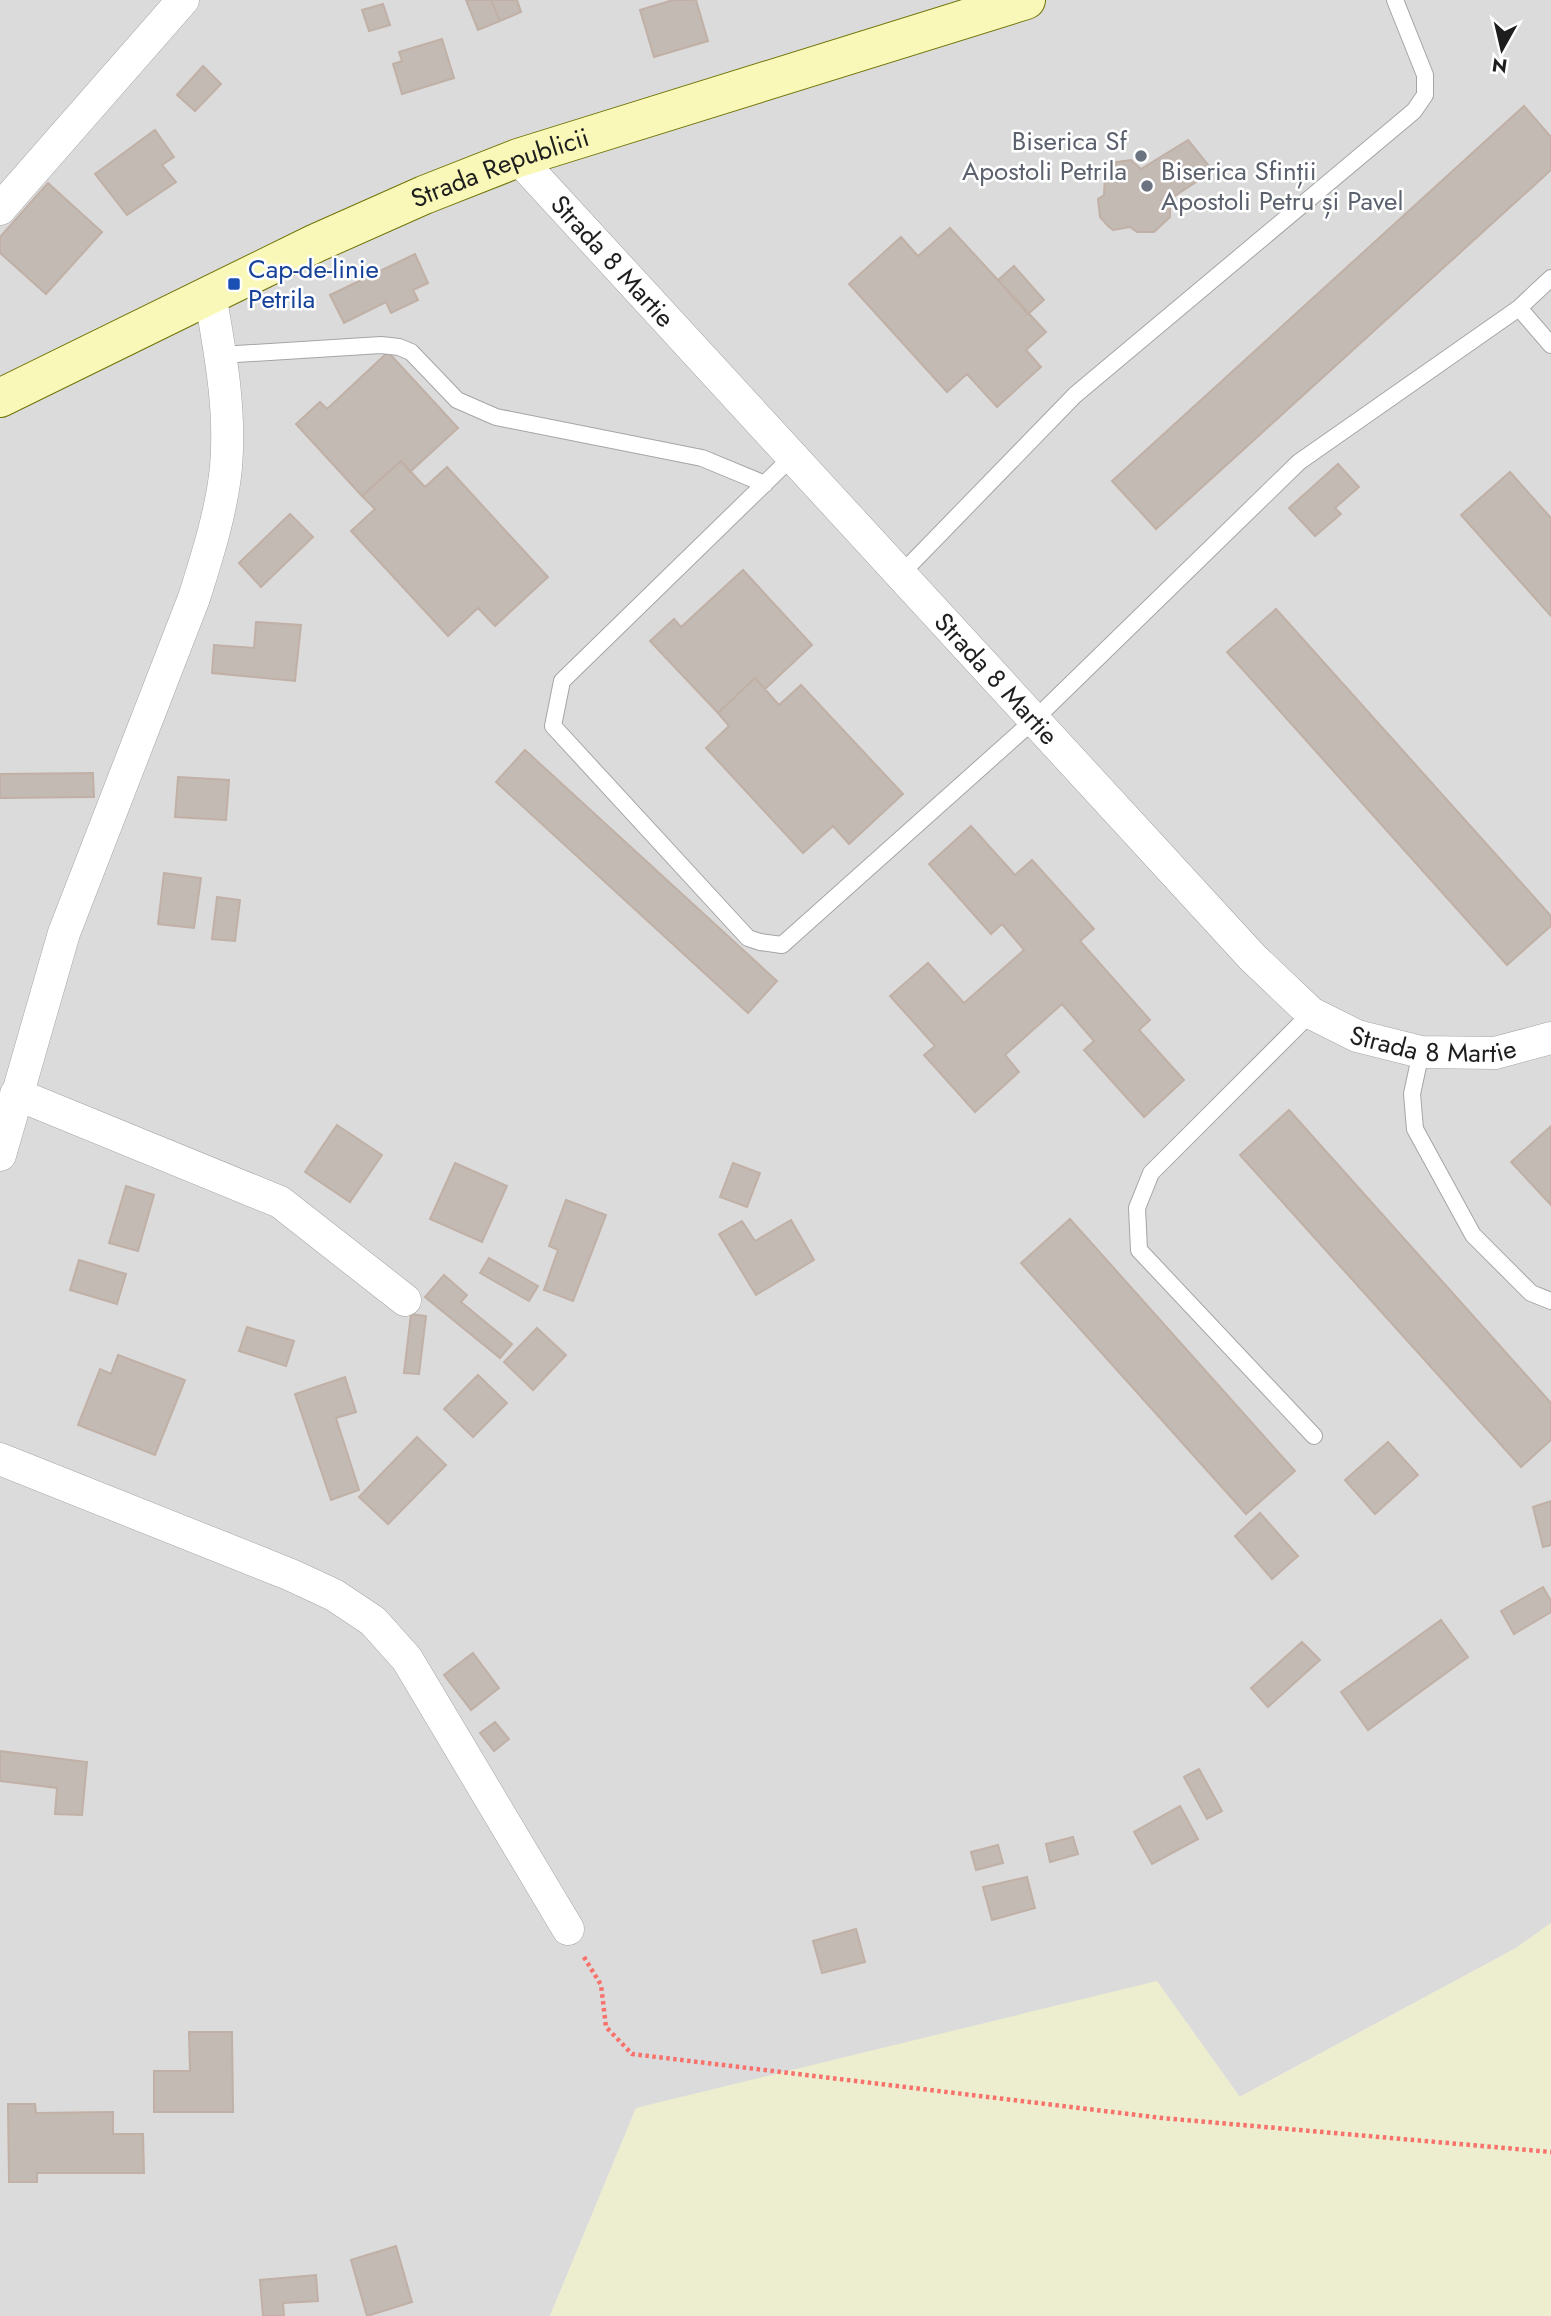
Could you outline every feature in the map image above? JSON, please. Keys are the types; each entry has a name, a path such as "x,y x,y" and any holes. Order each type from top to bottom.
{"main road":[{"name":"Strada Republicii","path":"0,398 210,294 424,195 518,158 1026,0"}],"street":[{"path":"0,209 183,0"},
{"name":"Strada 8 Martie","path":"518,158 1253,958 1311,1013 1357,1036 1421,1052 1495,1053 1551,1038"},
{"path":"0,1155 64,933 194,598 210,545 226,469 228,421 221,355 210,294"},
{"path":"16,1094 280,1202 405,1300"},
{"path":"0,1459 291,1575 334,1595 373,1621 407,1659 568,1929"}],"lane":[{"path":"901,574 1076,395 1414,111 1425,94 1425,75 1395,0"},
{"path":"792,457 562,681 553,726 748,938 782,944 1034,720 1299,462 1519,307 1551,278"},
{"path":"1519,307 1551,345"},
{"path":"221,355 382,345 399,348 411,352 457,400 496,417 702,458 765,484"},
{"path":"1311,1013 1151,1173 1137,1208 1139,1250 1314,1436"},
{"path":"1421,1052 1412,1094 1415,1129 1473,1234 1531,1293 1551,1301"}],"path":[{"path":"568,1929 601,1985 606,2027 632,2054 1162,2118 1551,2152"}],"shaded area":[{"path":"0,0 1551,0 1551,1923 1516,1948 1239,2097 636,2108 550,2316 0,2316"}],"green space":[{"path":"1551,1923 1551,2316 550,2316 636,2108 1157,1981 1240,2097 1516,1948"}],"building":[{"path":"466,0 491,0 500,21 478,30"},
{"path":"491,0 517,0 521,12 500,21"},
{"path":"673,0 696,0 708,41 654,57 640,10"},
{"path":"383,4 390,25 369,31 362,10"},
{"path":"442,39 454,78 402,94 393,64 402,61 399,52"},
{"path":"203,66 221,84 195,111 177,95"},
{"path":"1524,106 1551,137 1551,170 1156,529 1112,481"},
{"path":"155,130 174,157 162,165 176,182 127,215 95,174"},
{"name":"Biserica Sfinții Apostoli Petru și Pavel","path":"1188,140 1213,171 1167,201 1170,217 1154,232 1137,232 1130,227 1113,230 1108,226 1100,217 1098,199 1104,195 1105,177 1110,163 1131,160 1141,169"},
{"path":"48,183 102,232 46,294 0,253 0,237"},
{"path":"950,228 1046,332 1026,350 1041,367 997,407 967,374 947,392 849,284 901,237 918,256"},
{"path":"415,254 428,283 413,290 418,300 391,313 386,302 344,323 330,295"},
{"path":"1014,266 1044,300 1028,314 998,280"},
{"path":"388,352 458,428 410,472 401,461 362,496 296,424 320,402 327,409"},
{"path":"401,461 425,487 447,467 548,577 495,626 478,608 448,636 351,531 375,509 362,496"},
{"path":"1338,464 1359,487 1335,508 1341,514 1315,536 1289,508"},
{"path":"1510,472 1551,518 1551,616 1461,515"},
{"path":"290,514 313,537 261,587 239,563"},
{"path":"743,570 812,645 765,689 755,678 718,713 650,641 674,619 681,627"},
{"path":"1276,609 1551,916 1551,926 1507,965 1227,652"},
{"path":"256,622 301,625 295,681 212,673 214,645 254,648"},
{"path":"755,678 779,705 801,685 903,794 849,844 833,826 803,853 706,748 729,726 718,713"},
{"path":"525,750 777,981 748,1013 496,782"},
{"path":"93,773 94,797 0,798 0,774"},
{"path":"178,777 229,780 226,820 175,817"},
{"path":"971,826 1015,875 1032,860 1094,929 1080,941 1150,1020 1139,1030 1184,1080 1144,1117 1084,1050 1094,1041 1062,1004 1005,1055 1019,1072 975,1112 924,1055 935,1046 890,996 928,963 964,1003 1024,950 1002,924 991,934 929,864"},
{"path":"164,873 201,878 194,928 158,924"},
{"path":"217,897 240,900 235,941 212,939"},
{"path":"1289,1110 1551,1403 1551,1440 1521,1467 1240,1155"},
{"path":"337,1125 382,1155 350,1202 305,1172"},
{"path":"1551,1126 1551,1205 1511,1162"},
{"path":"455,1163 507,1186 482,1242 430,1219"},
{"path":"733,1163 760,1173 747,1207 720,1197"},
{"path":"126,1186 154,1195 138,1251 109,1243"},
{"path":"566,1200 606,1215 573,1301 544,1290 558,1250 549,1246"},
{"path":"1070,1219 1295,1471 1246,1514 1021,1263"},
{"path":"791,1220 814,1260 756,1295 719,1234 742,1221 755,1241"},
{"path":"489,1258 538,1286 529,1301 480,1273"},
{"path":"79,1260 126,1274 117,1304 70,1290"},
{"path":"444,1275 467,1295 461,1302 512,1344 500,1358 425,1297"},
{"path":"411,1314 426,1316 419,1374 404,1373"},
{"path":"247,1327 294,1341 286,1366 239,1351"},
{"path":"537,1328 566,1355 533,1390 504,1362"},
{"path":"118,1355 185,1380 155,1455 78,1425 100,1369 111,1374"},
{"path":"478,1375 507,1403 473,1437 444,1409"},
{"path":"345,1377 356,1412 336,1418 359,1490 331,1500 295,1394"},
{"path":"417,1437 446,1465 388,1524 359,1497"},
{"path":"1388,1442 1418,1475 1375,1514 1345,1480"},
{"path":"1551,1501 1551,1545 1543,1547 1533,1507"},
{"path":"1260,1513 1298,1556 1272,1579 1235,1536"},
{"path":"1543,1587 1551,1601 1551,1612 1514,1634 1501,1611"},
{"path":"1441,1620 1468,1657 1368,1730 1341,1692"},
{"path":"1302,1642 1320,1660 1268,1707 1251,1688"},
{"path":"473,1653 499,1688 471,1710 444,1675"},
{"path":"495,1722 509,1739 494,1751 480,1733"},
{"path":"0,1751 87,1762 82,1815 55,1814 57,1788 0,1781"},
{"path":"1199,1769 1222,1811 1207,1819 1184,1777"},
{"path":"1180,1806 1198,1839 1152,1864 1134,1832"},
{"path":"1073,1837 1078,1854 1050,1862 1046,1844"},
{"path":"998,1845 1003,1863 976,1870 971,1852"},
{"path":"1027,1877 1035,1908 992,1920 983,1887"},
{"path":"856,1929 865,1962 822,1973 813,1941"},
{"path":"189,2032 232,2032 233,2112 154,2112 154,2071 190,2071"},
{"path":"8,2104 35,2104 36,2113 113,2112 113,2134 143,2134 144,2173 37,2173 37,2182 9,2182"},
{"path":"396,2246 412,2302 367,2316 351,2260"},
{"path":"316,2275 318,2301 283,2303 284,2316 263,2316 260,2280"}],"place":[{"name":"Biserica Sf Apostoli Petrila","path":"1141,156"},
{"name":"Biserica Sfinții Apostoli Petru și Pavel","path":"1147,186"},
{"name":"Cap-de-linie Petrila","path":"234,284"}]}
